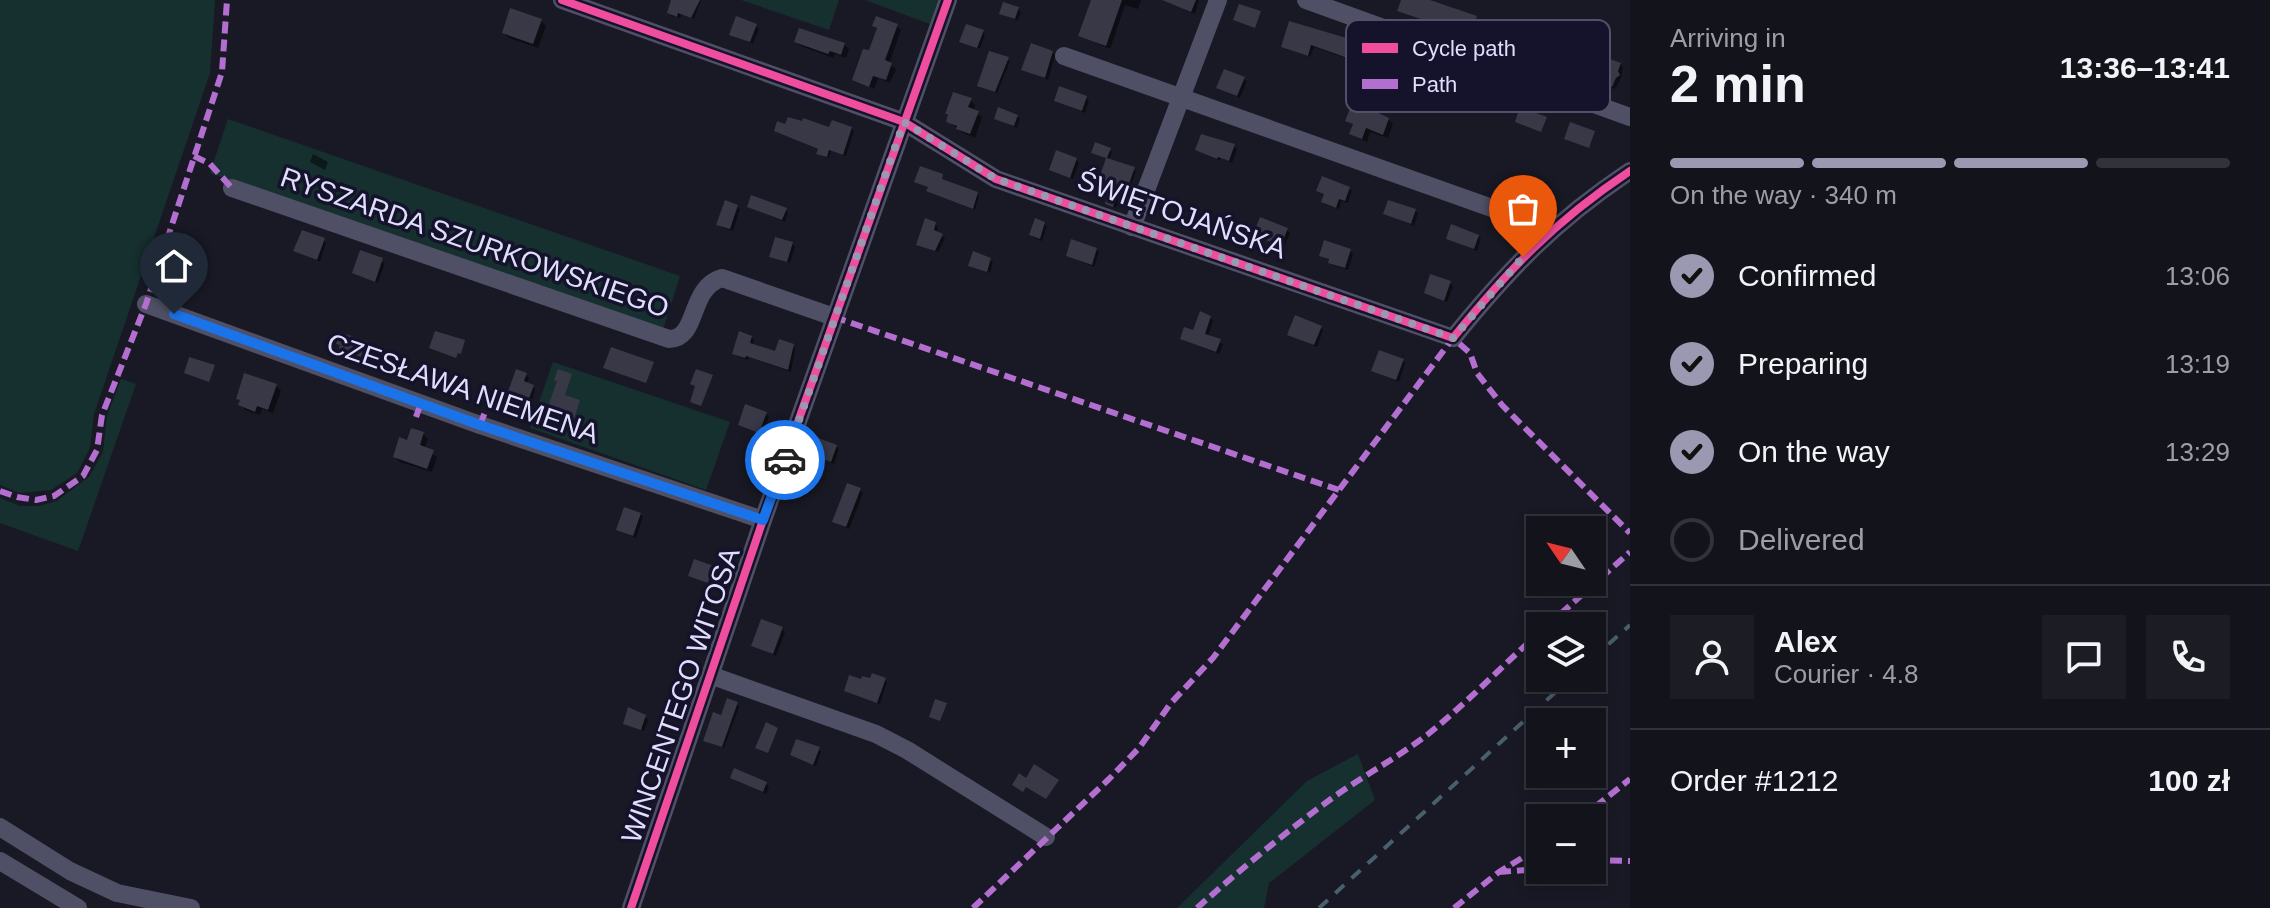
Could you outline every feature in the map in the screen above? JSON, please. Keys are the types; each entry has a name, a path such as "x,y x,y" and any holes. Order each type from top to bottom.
{"street":[{"name":"ŚWIĘTOJAŃSKA","path":"562,0 904,122 996,179 1453,338 1494,288 1551,229"},
{"name":"WINCENTEGO WITOSA","path":"631,908 763,520 948,0"},
{"path":"1132,227 1218,0"},
{"path":"1306,0 1361,20"},
{"path":"1064,56 1551,229 1630,171"},
{"path":"1610,110 1630,117"},
{"name":"RYSZARDA SZURKOWSKIEGO","path":"232,188 669,339 678,339 685,334 698,296 713,280 730,279 834,317"},
{"name":"CZESŁAWA NIEMENA","path":"146,304 480,425 763,520"},
{"path":"710,675 876,734 1046,837"},
{"path":"0,827 70,871 117,893 191,908"},
{"path":"0,861 78,908"}],"green space":[{"path":"0,0 215,0 210,73 94,414 90,448 77,473 51,490 20,493 0,485"},
{"path":"741,0 839,0 829,30"},
{"path":"865,0 939,0 930,24"},
{"path":"228,119 680,276 662,333 210,173"},
{"path":"553,362 730,422 706,490 530,428"},
{"path":"121,379 136,384 78,551 0,523 0,498 20,506 39,506 57,501 89,477 103,452 107,416"},
{"path":"1358,754 1375,800 1269,883 1264,908 1177,908 1307,781"}],"building":[{"path":"671,0 700,0 691,18 667,13"},
{"path":"1091,0 1122,0 1106,46 1078,36"},
{"path":"1162,0 1196,0 1191,12"},
{"path":"1401,0 1430,0 1477,16 1476,20 1423,20 1397,11"},
{"path":"1003,2 1019,7 1015,19 999,14"},
{"path":"1239,4 1261,11 1255,28 1233,20"},
{"path":"510,8 542,19 533,44 502,33"},
{"path":"736,16 757,24 750,42 729,35"},
{"path":"876,16 898,24 885,60 892,63 886,80 873,76 869,87 852,80 863,49 869,50 877,28 872,26"},
{"path":"1289,21 1346,38 1346,58 1311,45 1308,56 1281,47"},
{"path":"966,24 984,30 977,48 959,42"},
{"path":"799,28 845,43 841,55 830,51 828,54 794,42"},
{"path":"1031,43 1053,51 1045,78 1021,70"},
{"path":"989,51 1009,57 995,92 977,86"},
{"path":"1610,59 1621,63 1620,75 1612,87"},
{"path":"1224,69 1245,77 1237,96 1216,88"},
{"path":"1059,86 1087,96 1082,111 1054,101"},
{"path":"953,92 972,98 968,107 979,111 970,134 946,122 948,114 945,114"},
{"path":"998,107 1018,115 1014,126 994,119"},
{"path":"1349,112 1376,112 1389,118 1383,135 1366,128 1362,139 1349,134 1353,124 1345,121"},
{"path":"1518,112 1534,112 1547,117 1541,132 1515,122"},
{"path":"788,117 802,121 803,118 829,127 832,120 852,127 843,155 829,150 827,157 816,154 818,149 774,131 777,121 785,124"},
{"path":"1570,122 1595,131 1589,148 1564,139"},
{"path":"1201,134 1235,144 1229,161 1195,150"},
{"path":"1095,142 1111,148 1107,158 1135,167 1129,184 1122,182 1113,207 1105,204 1109,189 1097,185 1106,158 1091,153"},
{"path":"1056,150 1077,158 1070,178 1049,170"},
{"path":"920,166 943,174 942,179 978,192 973,209 926,191 928,187 914,182"},
{"path":"1322,176 1350,187 1345,201 1339,199 1336,208 1321,202 1324,194 1316,191"},
{"path":"751,195 787,208 782,220 747,207"},
{"path":"725,200 738,205 730,229 716,225"},
{"path":"1388,200 1416,209 1411,224 1383,214"},
{"path":"1260,217 1288,228 1281,246 1253,235"},
{"path":"925,218 936,222 934,230 943,234 935,251 916,245"},
{"path":"1035,218 1045,222 1040,239 1029,235"},
{"path":"1451,224 1479,235 1474,249 1446,239"},
{"path":"302,230 325,238 317,260 293,251"},
{"path":"775,237 793,242 787,262 769,257"},
{"path":"1071,239 1097,248 1092,265 1066,256"},
{"path":"1324,240 1351,249 1345,268 1328,263 1329,259 1319,256"},
{"path":"360,250 383,258 375,282 352,273"},
{"path":"973,251 991,258 987,272 968,266"},
{"path":"1430,274 1451,281 1444,301 1424,293"},
{"path":"1200,311 1211,316 1205,334 1221,339 1216,352 1180,339 1184,327 1193,330"},
{"path":"1295,315 1322,326 1314,345 1287,335"},
{"path":"435,331 465,340 461,354 458,353 456,358 429,348"},
{"path":"739,331 752,336 750,343 775,351 779,339 794,344 788,370 732,354"},
{"path":"340,332 369,342 364,358 339,349 340,345 336,344"},
{"path":"611,347 654,362 646,383 603,368"},
{"path":"1379,350 1404,359 1396,380 1371,371"},
{"path":"189,357 215,365 209,382 184,373"},
{"path":"516,369 527,373 524,381 534,385 527,404 506,397"},
{"path":"558,369 572,374 565,395 580,400 574,419 547,410"},
{"path":"696,369 713,375 701,406 690,402 695,386 690,384"},
{"path":"244,373 277,384 268,410 257,406 255,412 238,405 240,400 236,399"},
{"path":"745,404 767,412 759,433 738,425"},
{"path":"411,428 424,432 420,445 434,450 427,469 393,457 399,437 407,440"},
{"path":"818,438 837,445 831,462 812,455"},
{"path":"847,483 861,488 846,527 832,522"},
{"path":"624,507 641,513 633,536 616,530"},
{"path":"694,559 714,566 708,583 688,576"},
{"path":"761,619 783,627 773,654 751,646"},
{"path":"872,673 886,678 877,703 844,691 849,675 861,679 862,676 870,678"},
{"path":"727,698 738,702 722,747 703,741 713,712 721,715"},
{"path":"935,699 947,703 940,721 929,717"},
{"path":"628,707 646,715 641,730 623,724"},
{"path":"766,722 778,728 768,753 755,748"},
{"path":"796,739 820,747 813,765 790,755"},
{"path":"1034,764 1059,780 1046,799 1026,787 1023,792 1012,785 1019,773 1026,778"},
{"path":"734,768 767,782 763,792 730,778"}],"railway":[{"path":"1606,646 1630,625"},
{"path":"1319,908 1556,692"}],"marked path":[{"path":"0,491 36,500 54,496 83,476 97,450 102,415 146,304 222,72 227,0"},
{"path":"194,156 210,164 232,188"},
{"path":"834,317 1339,490"},
{"path":"973,908 1139,748 1171,703 1213,658 1453,338 1470,353 1477,373 1502,405 1630,533"},
{"path":"416,417 421,403"},
{"path":"480,425 485,412"},
{"path":"1563,612 1630,552"},
{"path":"1197,908 1317,809 1427,735 1526,645"},
{"path":"1599,804 1630,779"},
{"path":"1454,908 1499,872 1526,856"},
{"path":"1606,860 1630,861"},
{"path":"1499,872 1526,870"}],"cycle path":[{"path":"562,0 904,122 996,179 1453,338 1534,247 1579,208 1630,171"},
{"path":"631,908 763,520 948,0"}],"way so far":[{"path":"785,460 904,122 996,179 1453,338 1523,257"}],"route":[{"path":"174,314 480,425 763,520 785,460"}]}
